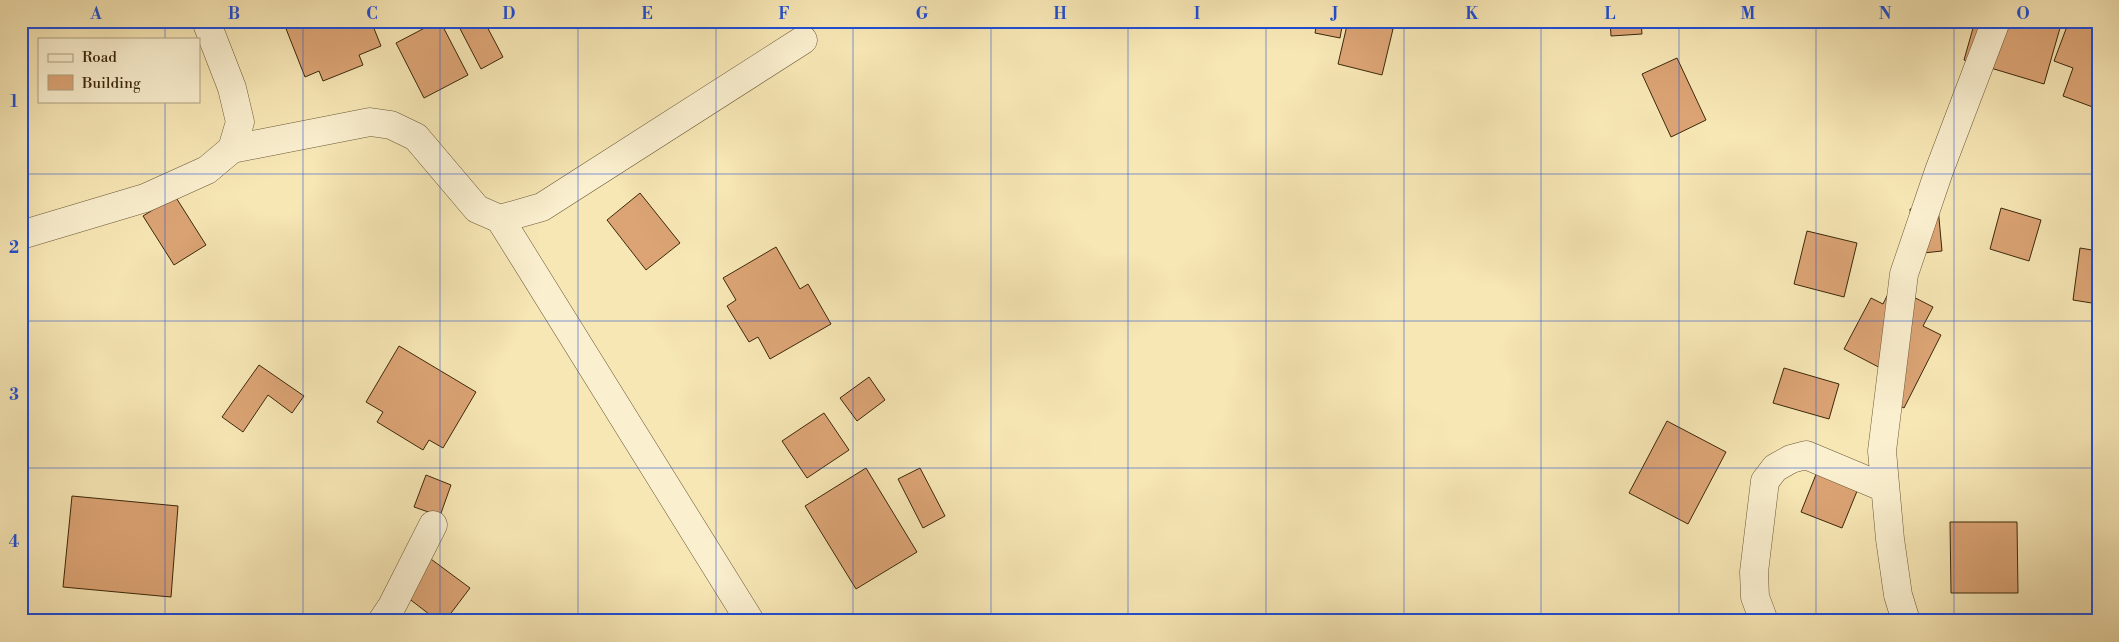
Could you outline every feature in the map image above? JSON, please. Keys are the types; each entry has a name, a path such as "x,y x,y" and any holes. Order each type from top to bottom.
{"street":[{"path":"206,21 232,88 240,122 232,149"},
{"path":"1906,621 1898,595 1882,451 1904,274 1939,171 1996,21"},
{"path":"500,219 542,207 803,40"},
{"path":"21,235 145,198 207,170 232,149 370,122 391,125 416,137 477,209 500,219 750,621"},
{"path":"1764,621 1755,597 1754,572 1766,481 1775,468 1791,459 1806,455 1886,488"},
{"path":"382,621 392,606 432,525"}],"building":[{"path":"283,21 371,21 381,46 359,55 363,65 323,81 319,71 305,77"},
{"path":"440,21 468,75 424,98 396,43"},
{"path":"456,21 484,21 503,57 481,69"},
{"path":"1317,21 1343,21 1340,38 1315,33"},
{"path":"1348,21 1361,21 1393,29 1382,75 1338,64"},
{"path":"1610,21 1641,21 1642,34 1611,36"},
{"path":"1975,21 2062,21 2044,84 1964,60"},
{"path":"2069,21 2098,21 2098,109 2063,96 2073,68 2054,61"},
{"path":"1677,58 1706,120 1671,137 1642,74"},
{"path":"640,193 680,243 646,270 607,220"},
{"path":"175,196 206,245 174,265 143,216"},
{"path":"1938,207 1942,251 1914,254 1910,209"},
{"path":"2001,208 2041,220 2029,261 1990,249"},
{"path":"1807,231 1857,243 1844,297 1794,284"},
{"path":"776,247 800,289 808,284 831,324 770,359 758,337 749,342 727,306 736,300 723,278"},
{"path":"2080,248 2098,251 2098,304 2073,300"},
{"path":"1892,286 1933,307 1923,326 1941,335 1904,408 1879,395 1890,373 1844,349 1871,298 1883,304"},
{"path":"399,346 476,392 443,448 429,440 423,450 377,422 383,412 366,402"},
{"path":"259,365 304,396 292,413 268,395 243,432 222,417"},
{"path":"1784,368 1839,384 1829,419 1773,403"},
{"path":"869,377 885,400 857,421 840,398"},
{"path":"824,413 849,450 807,478 782,441"},
{"path":"1667,421 1726,452 1688,524 1629,493"},
{"path":"1823,457 1864,474 1842,528 1801,512"},
{"path":"866,468 917,552 856,589 805,506"},
{"path":"920,468 945,516 923,528 898,479"},
{"path":"426,475 451,485 440,516 414,507"},
{"path":"72,496 178,506 171,597 63,587"},
{"path":"1950,522 2017,522 2018,593 1951,593"},
{"path":"416,548 470,588 445,621 438,621 390,584"}]}
